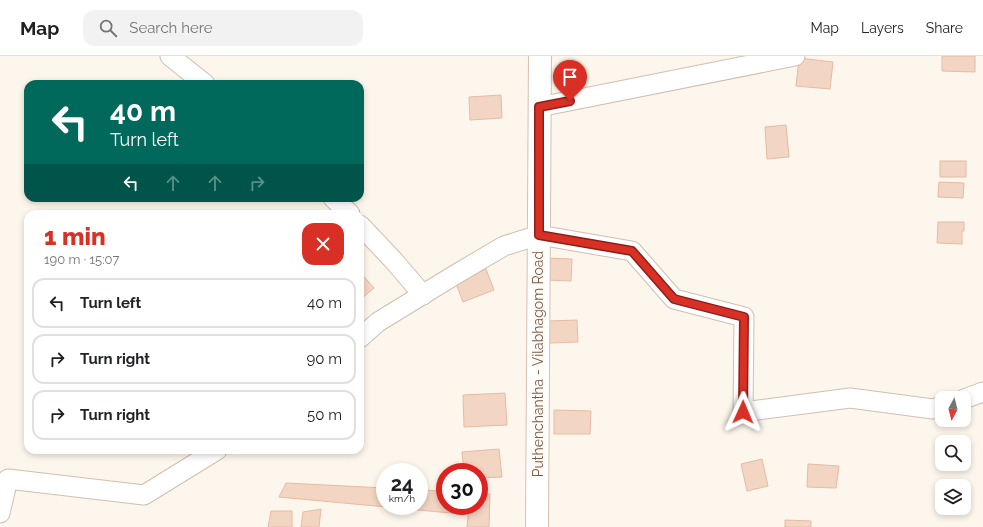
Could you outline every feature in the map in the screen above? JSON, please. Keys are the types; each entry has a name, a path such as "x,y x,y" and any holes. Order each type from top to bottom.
{"main road":[{"name":"Puthenchantha - Vilabhagom Road","path":"537,527 540,56"}],"street":[{"path":"170,56 200,80"},
{"path":"539,107 795,56"},
{"path":"337,202 346,210"},
{"path":"364,229 394,261 422,295"},
{"path":"364,334 378,322 504,246 539,235 632,251 674,299 744,317 743,412 850,398 935,408"},
{"path":"971,396 983,392"},
{"path":"0,513 8,479 144,495 211,454"}],"building":[{"path":"942,56 975,56 975,72 942,71"},
{"path":"799,58 833,62 830,89 796,86"},
{"path":"501,95 502,118 470,120 469,97"},
{"path":"786,125 789,157 767,159 765,127"},
{"path":"940,161 966,161 966,177 940,177"},
{"path":"939,182 964,183 963,198 938,197"},
{"path":"938,222 964,222 962,244 937,243"},
{"path":"546,258 572,259 571,281 545,280"},
{"path":"486,269 494,290 463,302 455,281"},
{"path":"364,277 374,288 364,297"},
{"path":"577,320 578,342 549,343 549,321"},
{"path":"505,393 507,425 464,427 463,395"},
{"path":"554,410 591,411 590,434 554,434"},
{"path":"499,449 502,477 488,478 488,463 463,463 462,452"},
{"path":"762,459 768,486 747,491 741,464"},
{"path":"808,464 839,466 836,488 807,487"},
{"path":"286,483 376,488 376,506 279,497"},
{"path":"428,490 436,491 436,512 428,511"},
{"path":"488,494 490,494 489,527 467,527 468,515 488,515"},
{"path":"321,509 319,527 301,527 303,512"},
{"path":"271,511 292,511 292,527 268,527"},
{"path":"785,520 811,521 811,527 785,527"}],"route":[{"path":"570,101 539,107 539,235 632,251 674,299 744,317 743,412"}]}
